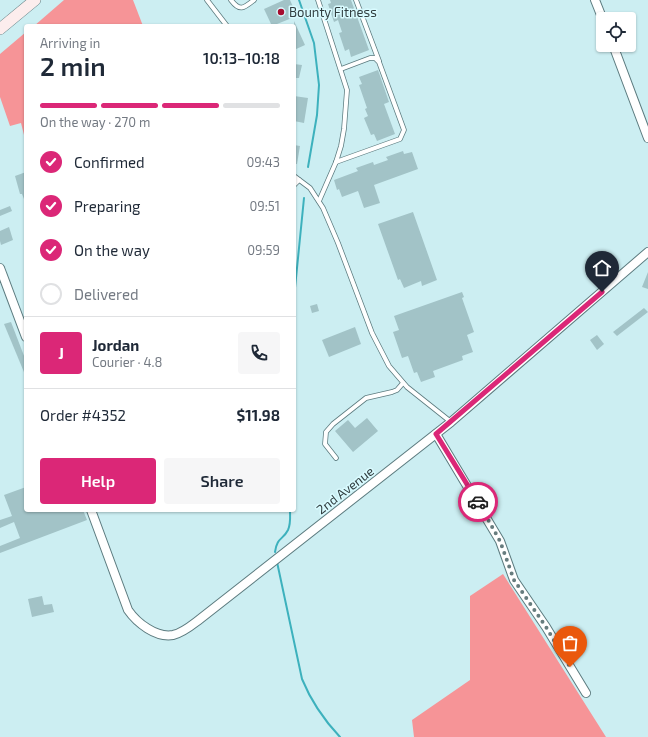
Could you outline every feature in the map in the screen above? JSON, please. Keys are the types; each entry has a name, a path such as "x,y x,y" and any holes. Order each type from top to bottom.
{"main road":[{"path":"0,30 35,0"}],"street":[{"path":"596,0 600,12"},
{"path":"616,52 648,138"},
{"name":"2nd Avenue","path":"92,512 128,610 143,625 157,633 174,635 190,626 451,422 648,252"},
{"path":"0,268 24,332"},
{"path":"436,434 500,541 514,580 546,627 586,693"}],"lane":[{"path":"207,0 225,24"},
{"path":"231,0 236,6 244,8 254,0"},
{"path":"318,0 347,90 343,135 336,162 319,201"},
{"path":"336,162 400,139 404,130 356,0"},
{"path":"341,69 370,58 375,58 379,62"},
{"path":"296,178 305,184 319,201 338,243 372,333 389,366 403,383 451,422"},
{"path":"296,183 299,180"},
{"path":"336,458 325,444 326,432 333,424 366,398 397,390 403,383"}],"shaded area":[{"path":"64,0 133,0 142,24 36,24"},
{"path":"24,34 24,135 21,123 10,126 0,97 0,54"},
{"path":"503,574 606,737 414,737 412,720 470,680 470,596"}],"building":[{"name":"Bounty Fitness","path":"284,0 290,0 297,16 277,24 271,24 264,9"},
{"path":"330,0 351,0 369,50 351,57 349,49 345,51 339,33 342,32 338,20 334,22 328,4 331,3"},
{"path":"296,25 305,45 296,49"},
{"path":"296,64 302,65 299,78 296,78"},
{"path":"378,70 389,102 384,104 395,134 377,141 374,134 371,135 364,118 368,116 365,109 367,108 359,85 362,84 359,77"},
{"path":"296,96 308,98 304,123 296,121"},
{"path":"296,145 300,146 296,164"},
{"path":"403,151 404,154 412,152 418,169 374,185 380,203 364,208 358,191 342,197 339,189 337,190 334,180 358,171 356,168 373,162 374,165 388,160 386,157"},
{"path":"24,173 24,199 22,194 20,194 15,176"},
{"path":"10,206 12,211 0,216 0,210"},
{"path":"413,212 437,280 422,286 421,281 404,288 400,279 398,280 378,224"},
{"path":"9,227 13,240 1,245 0,231"},
{"path":"648,272 648,289 642,287"},
{"path":"462,292 464,297 462,298 474,332 467,335 473,352 462,356 463,360 433,371 435,377 421,382 417,372 414,373 408,356 402,358 393,332 399,330 394,316"},
{"path":"317,304 319,311 312,313 310,306"},
{"path":"644,308 648,312 617,336 613,332"},
{"path":"11,322 24,356 24,372 4,324"},
{"path":"355,327 361,344 329,357 322,340"},
{"path":"597,335 604,344 597,350 590,340"},
{"path":"367,418 378,431 353,452 335,431 348,420 355,428"},
{"path":"24,488 24,512 84,512 87,520 0,553 0,546 20,538 14,522 0,528 0,520 12,516 4,495"},
{"path":"42,596 44,605 52,604 54,612 32,617 28,599"}],"waterway":[{"path":"299,0 314,43 319,85 317,115 308,167"},
{"path":"296,278 304,198"},
{"path":"275,552 277,544 289,527 290,512"},
{"path":"277,562 302,679 318,710 340,737"}],"way so far":[{"path":"478,502 500,541 514,580 546,627 570,667"}],"place":[{"name":"Bounty Fitness","path":"281,12"}],"route":[{"path":"478,502 436,434 602,292"}]}
